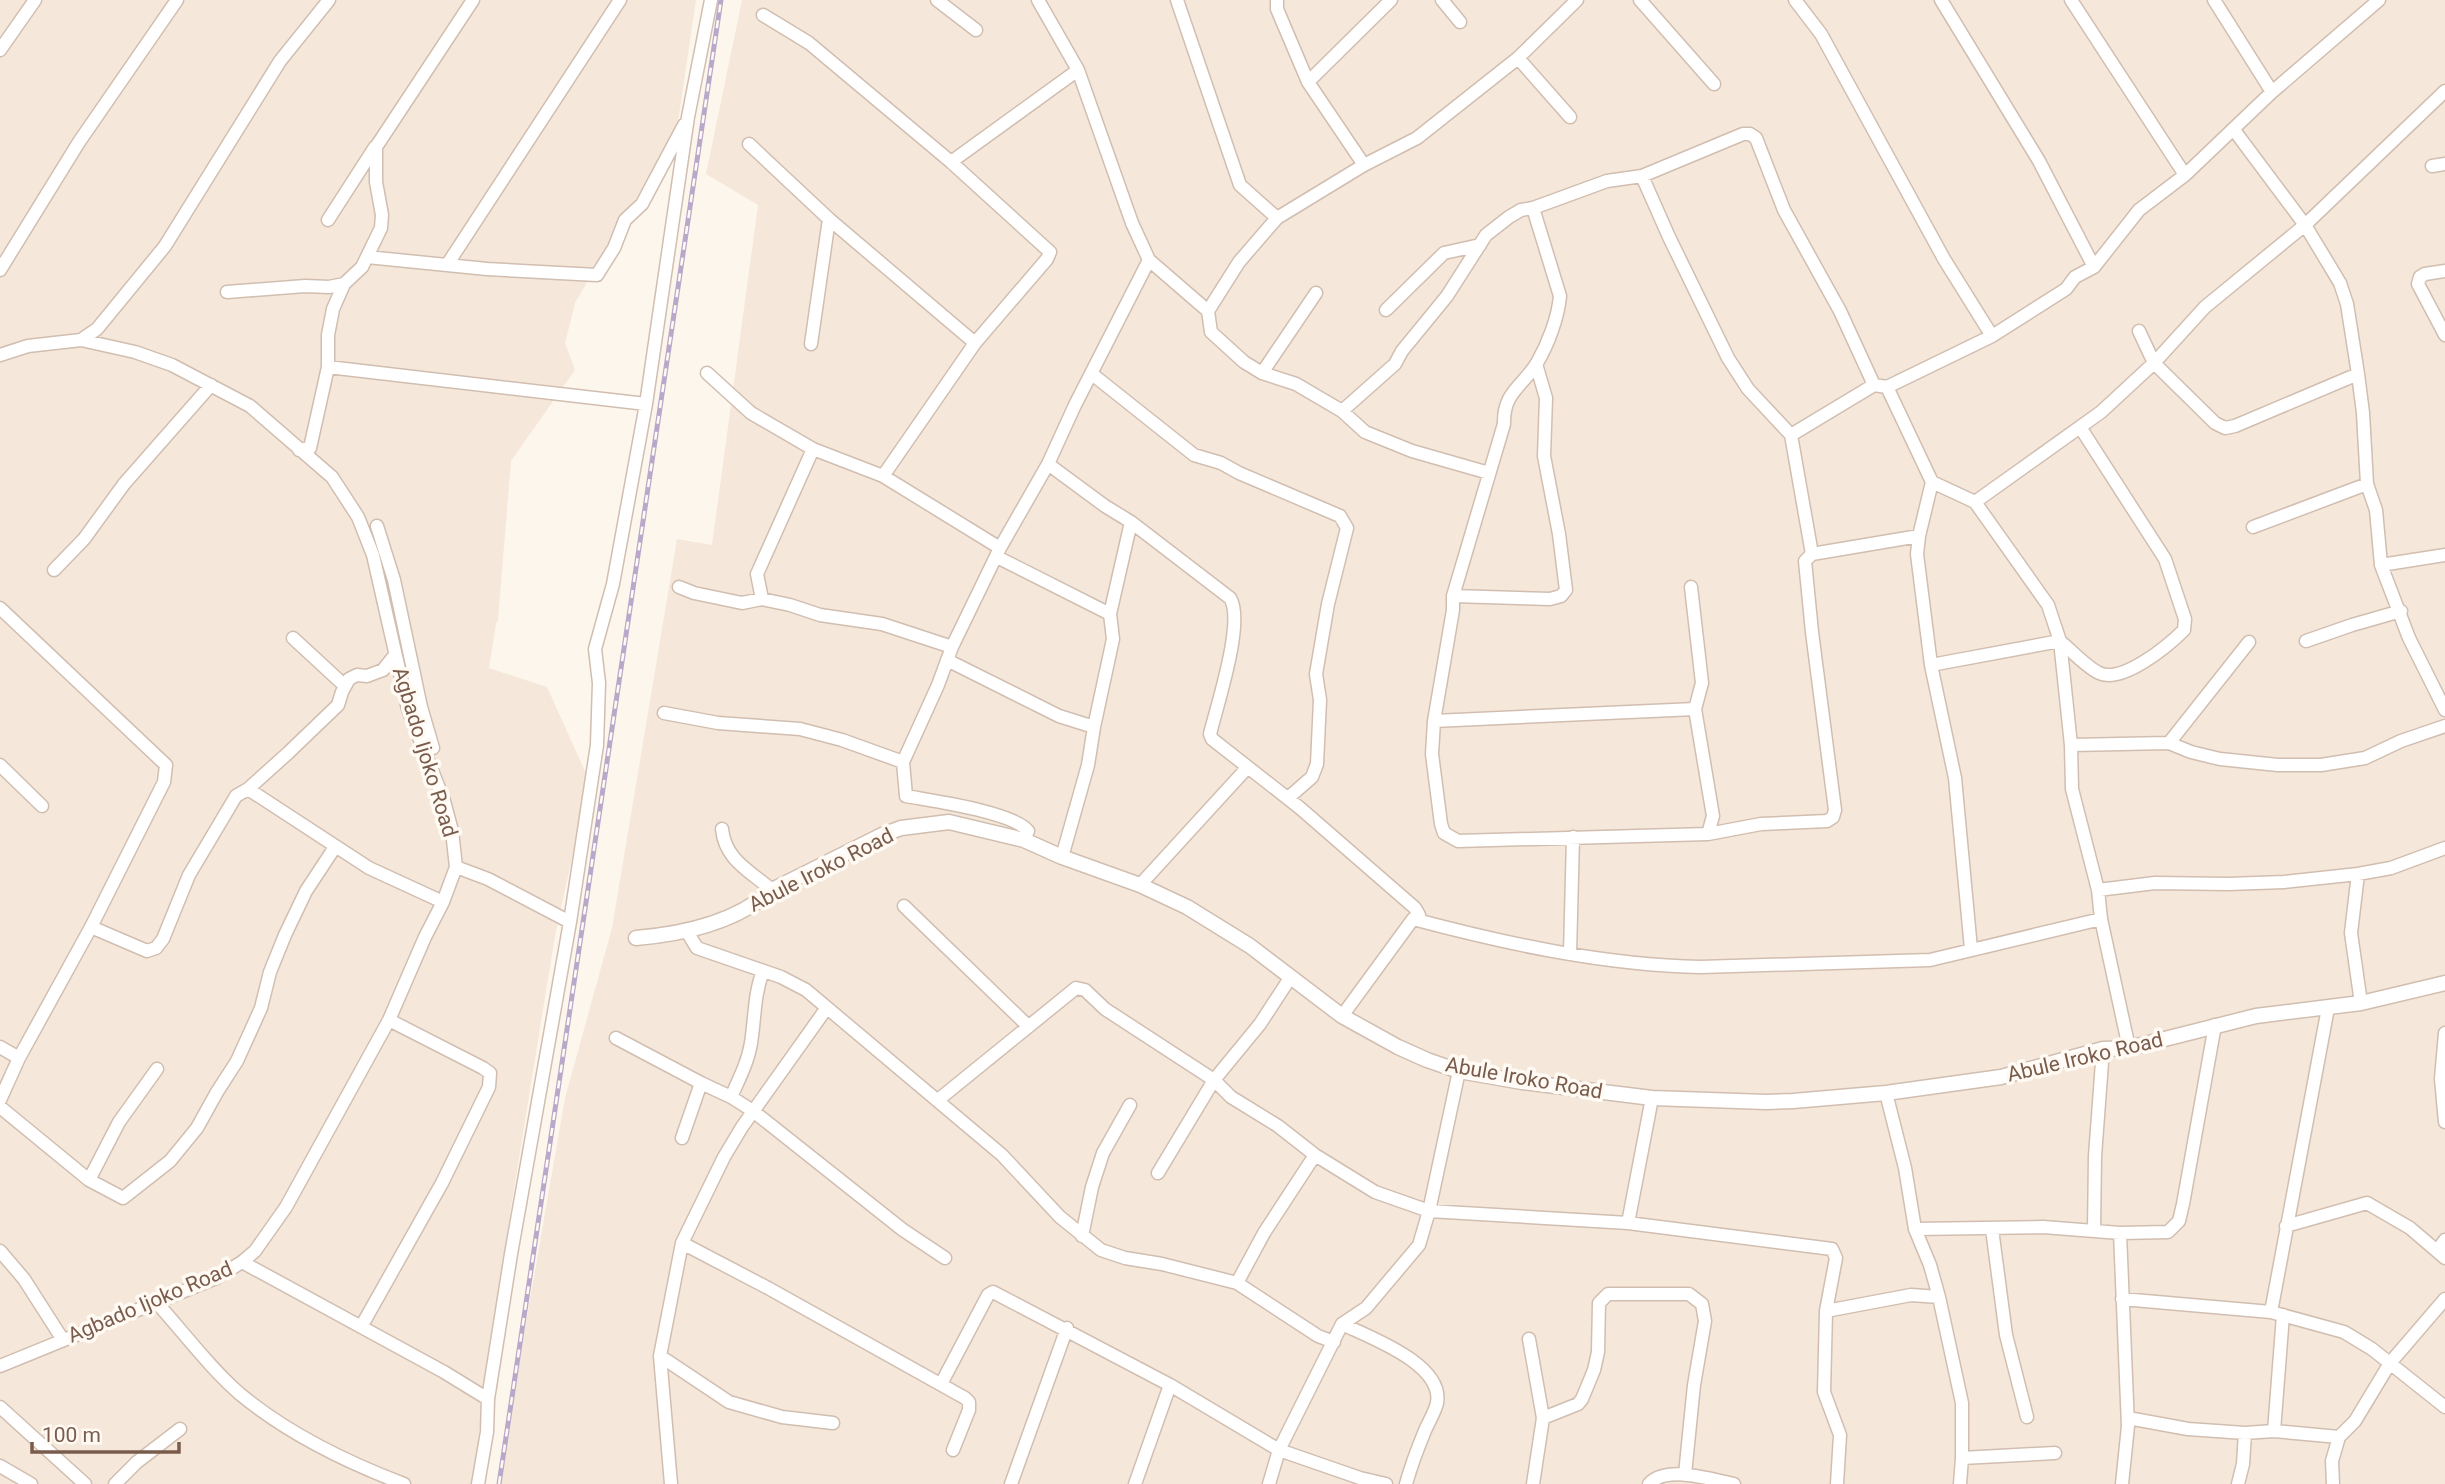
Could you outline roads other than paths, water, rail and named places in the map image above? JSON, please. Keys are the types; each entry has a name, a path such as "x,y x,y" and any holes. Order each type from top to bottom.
{"street":[{"path":"0,50 35,0"},
{"path":"0,270 79,142 177,0"},
{"path":"81,340 97,329 165,246 280,61 329,0"},
{"path":"328,220 472,0"},
{"path":"447,265 621,0"},
{"path":"478,1484 487,1432 488,1399 570,922 597,745 599,683 595,649 613,584 646,404 688,117 710,0"},
{"path":"937,0 976,30"},
{"path":"1038,0 1078,70 1132,223 1149,260 1208,311 1211,332 1244,362 1262,373 1296,384 1342,411 1364,432 1399,447 1489,473"},
{"path":"1177,0 1240,186 1277,218"},
{"path":"1277,0 1277,9 1308,82 1364,165"},
{"path":"1308,82 1391,0"},
{"path":"1442,0 1461,22"},
{"path":"1208,311 1240,262 1277,218 1364,165 1417,138 1518,58 1577,0"},
{"path":"1640,0 1714,84"},
{"path":"1795,0 1821,34 1944,259 1992,336"},
{"path":"1941,0 2039,161 2094,267"},
{"path":"2071,0 2185,175"},
{"path":"2214,0 2272,92"},
{"path":"1791,435 1881,386 1992,336 2066,289 2075,277 2094,267 2139,210 2185,175 2272,92 2379,0"},
{"path":"763,15 809,43 951,162 1050,252 1047,259 975,343 883,476"},
{"path":"1518,58 1570,117"},
{"path":"951,162 1078,70"},
{"path":"1975,502 2101,412 2154,363 2205,307 2305,225 2445,91"},
{"path":"367,257 597,275 614,248 625,220 642,204 688,117"},
{"path":"2234,130 2305,225 2340,283 2347,304 2358,374 2367,484 2376,510 2381,565 2401,611 2409,638 2445,710"},
{"path":"1342,411 1395,364 1497,224 1521,210 1607,181 1642,176 1743,134 1756,138 1784,210 1932,482 1975,502 2048,606 2060,641 2071,746 2072,789 2098,890 2101,919 2129,1048"},
{"path":"749,144 829,219 975,343"},
{"path":"299,450 310,448 328,367 328,335 333,309 344,284 362,267 381,228 382,215 376,182 376,146"},
{"path":"1642,176 1728,358 1748,389 1791,435 1812,554"},
{"path":"1533,208 1560,296 1554,322 1536,364 1515,387 1504,412 1504,424 1453,596 1453,610 1434,721 1433,754 1444,832 1458,841 1708,834 1761,824 1827,821 1833,817 1835,810 1805,561 1812,554 1919,536"},
{"path":"811,344 829,219"},
{"path":"1385,310 1444,253 1480,245"},
{"path":"1024,840 1028,831 1022,824 999,815 906,796 903,761 939,685 952,647 998,552 1048,464 1149,260"},
{"path":"2445,271 2425,274 2420,277 2418,284 2445,335"},
{"path":"226,292 344,284"},
{"path":"1262,373 1316,293"},
{"path":"2139,331 2154,363 2215,423 2225,428 2358,374"},
{"name":"Agbado Ijoko Road","path":"0,355 28,346 81,340 160,360 250,406 332,477 358,517 373,555 408,709 444,802 452,831 456,867 443,902 389,1020 286,1207 255,1251 216,1278 0,1366"},
{"path":"1453,596 1550,599 1561,596 1566,590 1559,534 1544,456 1546,398 1536,364"},
{"path":"328,367 646,404"},
{"path":"707,373 751,413 813,449 883,476 998,552 1110,614"},
{"path":"1092,374 1194,455 1221,463 1239,474 1345,520 1347,528 1328,604 1316,674 1320,699 1317,764 1311,776 1288,798"},
{"path":"54,570 84,539 124,484 211,386"},
{"path":"1931,665 2060,641 2099,673 2113,676 2124,673 2173,641 2184,630 2185,619 2165,559 2080,427"},
{"path":"762,599 757,574 813,449"},
{"path":"1048,464 1131,522 1230,598 1236,612 1231,654 1210,734 1212,739 1288,798 1407,900 1419,915 1413,919 1342,1016"},
{"path":"1932,482 1917,554 1931,665 1955,778 1970,949"},
{"path":"2253,527 2367,484"},
{"path":"1062,857 1088,765 1114,639 1110,614 1131,522"},
{"path":"377,526 394,580 421,707 433,748"},
{"path":"2381,565 2445,555"},
{"path":"679,587 694,593 742,603 762,599 820,615 882,624 952,647"},
{"path":"1691,587 1702,682 1695,709 1713,816 1708,834"},
{"path":"0,608 166,765 164,782 91,927 19,1058 0,1100"},
{"path":"2306,641 2401,611"},
{"path":"293,638 345,686"},
{"path":"2169,743 2249,642"},
{"path":"91,927 147,951 156,948 163,939 189,875 229,804 338,705 349,679 383,670 395,655"},
{"path":"947,660 1059,716 1094,727"},
{"path":"1434,721 1695,709"},
{"path":"664,713 718,723 800,729 903,761"},
{"path":"2071,746 2169,743 2220,759 2278,765 2321,765 2365,758 2401,741 2445,726"},
{"path":"0,765 42,806"},
{"path":"1140,885 1247,768"},
{"path":"247,789 369,868 443,902"},
{"name":"Abule Iroko Road","path":"636,938 716,922 742,911 772,890 865,843 901,828 949,822 1024,840 1062,857 1140,885 1202,916 1250,946 1342,1016 1398,1047 1459,1071 1563,1088 1652,1098 1766,1102 1886,1093 2001,1077 2103,1049 2129,1048 2256,1016 2361,1003 2445,983"},
{"path":"722,829 724,843 730,855 772,890"},
{"path":"1570,954 1573,836"},
{"path":"0,1107 89,1180 123,1198 170,1161 197,1128 237,1061 261,1008 270,972 285,935 306,891 335,847"},
{"path":"2098,890 2155,883 2239,884 2358,874 2391,868 2445,848"},
{"path":"456,867 488,879 570,922"},
{"path":"2358,874 2351,933 2361,1003"},
{"path":"904,906 1028,1026"},
{"path":"1413,919 1478,936 1570,954 1667,966 1701,967 1930,960 2101,919"},
{"path":"686,930 697,948 763,971 806,990 1002,1156 1060,1217 1101,1250 1125,1258 1162,1264 1237,1283 1318,1336 1334,1342"},
{"path":"731,1097 750,1046 756,988 763,971"},
{"path":"1158,1173 1214,1080 1260,1024 1290,978"},
{"path":"937,1100 1076,988 1085,990 1123,1021 1214,1080 1231,1097 1375,1192 1430,1211 1628,1223 1832,1249 1836,1258 1826,1311 1824,1392 1840,1435 1837,1484"},
{"path":"2274,1431 2277,1314 2286,1226 2328,1007"},
{"path":"671,1484 660,1356 682,1243 724,1157 753,1111 826,1009"},
{"path":"361,1327 442,1183 489,1087 490,1073 483,1068 389,1020"},
{"path":"1915,1229 2043,1227 2120,1233 2168,1232 2179,1221 2215,1025"},
{"path":"2445,1033 2441,1079 2445,1122"},
{"path":"615,1038 753,1111 902,1230 945,1258"},
{"path":"0,1047 19,1058"},
{"path":"2094,1231 2095,1156 2103,1049"},
{"path":"89,1180 119,1122 157,1069"},
{"path":"1269,1484 1279,1450 1342,1324 1366,1308 1419,1245 1430,1211 1459,1071"},
{"path":"682,1138 701,1083"},
{"path":"1886,1093 1905,1168 1915,1229 1930,1265 1939,1297 1962,1402 1960,1484"},
{"path":"1628,1223 1652,1098"},
{"path":"1083,1236 1092,1187 1103,1153 1130,1105"},
{"path":"1237,1283 1264,1233 1315,1154"},
{"path":"2286,1226 2367,1203 2410,1228 2441,1255 2445,1240"},
{"path":"1992,1229 2006,1335 2027,1417"},
{"path":"2120,1233 2128,1418 2122,1484"},
{"path":"682,1243 941,1384 969,1402 969,1410 953,1450"},
{"path":"0,1251 24,1279 63,1340"},
{"path":"242,1262 444,1372 488,1399"},
{"path":"941,1384 988,1295 993,1292 1170,1385 1279,1450 1360,1478 1386,1484"},
{"path":"1543,1418 1578,1404 1582,1399 1598,1352 1599,1303 1603,1297 1608,1294 1689,1294 1702,1304 1705,1321 1694,1385 1685,1474"},
{"path":"1826,1311 1911,1295 1939,1297"},
{"path":"2122,1299 2277,1314 2344,1332 2390,1363 2445,1407"},
{"path":"2333,1484 2332,1461 2339,1437 2355,1421 2390,1363 2445,1299"},
{"path":"157,1303 239,1392 277,1422 336,1455 404,1484"},
{"path":"1342,1324 1417,1363 1429,1375 1436,1390 1437,1402 1413,1459 1406,1484"},
{"path":"1011,1484 1066,1328"},
{"path":"1530,1339 1543,1418 1533,1484"},
{"path":"660,1356 729,1402 782,1417 833,1423"},
{"path":"1135,1484 1170,1385"},
{"path":"0,1407 85,1484"},
{"path":"2128,1418 2188,1429 2245,1433 2274,1431 2339,1437"},
{"path":"115,1484 137,1462 180,1429"},
{"path":"2238,1484 2243,1464 2245,1433"},
{"path":"1962,1458 2055,1453"},
{"path":"0,1466 31,1484"},
{"path":"1649,1484 1660,1475 1685,1474 1734,1484"}],"railway":[{"path":"499,1484 721,0"}]}
